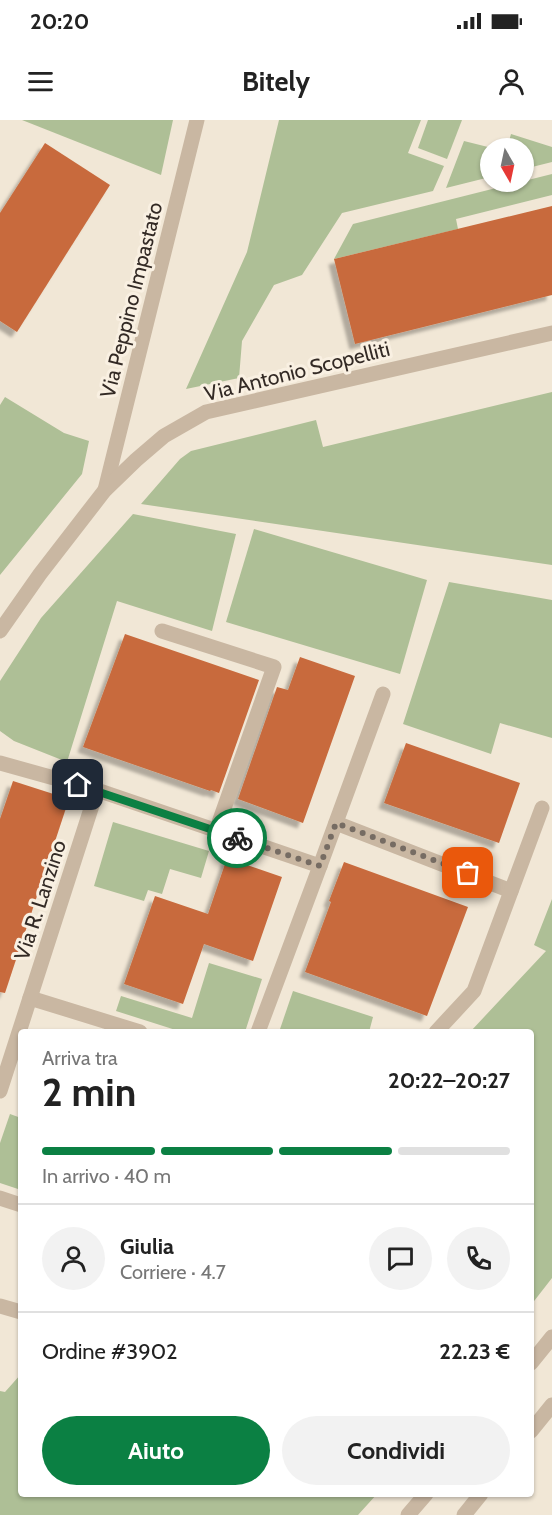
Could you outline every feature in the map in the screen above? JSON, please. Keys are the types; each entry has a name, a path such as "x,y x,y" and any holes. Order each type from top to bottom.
{"street":[{"name":"Via Peppino Impastato","path":"105,490 197,120"},
{"name":"Via Antonio Scopelliti","path":"0,630 105,490 164,436 206,412 552,333"},
{"path":"162,631 274,667 216,831"},
{"path":"259,1029 383,694"},
{"path":"0,763 97,790 320,866"},
{"name":"Via R. Lanzino","path":"20,1029 97,790"},
{"path":"439,1029 474,991 542,808"},
{"path":"336,823 511,891"},
{"path":"30,998 130,1029"},
{"name":"Via R. Lanzino","path":"0,1091 18,1035"},
{"path":"0,1198 18,1204"},
{"path":"0,1306 18,1311"},
{"path":"534,1359 552,1337"},
{"path":"534,1427 552,1405"},
{"path":"408,1515 423,1497"},
{"path":"464,1515 479,1497"}],"green space":[{"path":"22,120 173,120 161,175"},
{"path":"279,120 421,120 408,153 444,166 433,191 342,213 302,275 274,285 242,341 239,378 186,389 247,252"},
{"path":"428,120 462,120 447,159 418,148"},
{"path":"511,134 524,138 510,138"},
{"path":"464,141 480,145 480,180 446,188"},
{"path":"534,141 552,147 552,162 534,166"},
{"path":"552,174 552,195 456,219 458,229 334,259 353,224 480,192 534,192 534,179"},
{"path":"552,392 552,565 141,504 180,459 191,451 316,420 323,447"},
{"path":"5,397 64,433 89,441 82,474 0,575 0,405"},
{"path":"133,514 236,534 212,631 117,601 67,762 14,741 0,731 0,681 41,618"},
{"path":"254,529 427,580 400,674 226,622"},
{"path":"449,582 552,600 552,738 500,723 491,754 403,724"},
{"path":"113,822 209,851 201,878 170,869 162,894 148,890 144,901 94,886"},
{"path":"552,899 552,1278 534,1301 534,1029 473,1029 546,951 534,945"},
{"path":"209,963 262,979 246,1029 173,1029 116,1011 121,996 192,1018"},
{"path":"293,991 373,1017 370,1029 280,1029"},
{"path":"10,1114 18,1117 18,1189 0,1183 0,1143"},
{"path":"18,1377 18,1497 374,1497 358,1515 0,1515 0,1391 5,1392"}],"building":[{"path":"45,143 110,185 17,332 0,321 0,213"},
{"path":"552,206 552,295 355,344 334,259"},
{"path":"125,634 259,680 219,793 83,747"},
{"path":"300,657 355,676 303,823 238,799 277,687 288,690"},
{"path":"406,743 520,783 499,843 384,803"},
{"path":"13,781 69,799 5,993 0,992 0,819"},
{"path":"227,858 282,877 253,961 204,944 183,1004 124,984 155,896 208,914"},
{"path":"344,862 468,907 427,1016 305,972"}],"way so far":[{"path":"237,838 320,866 336,823 468,873"}],"route":[{"path":"78,785 237,838"}]}
